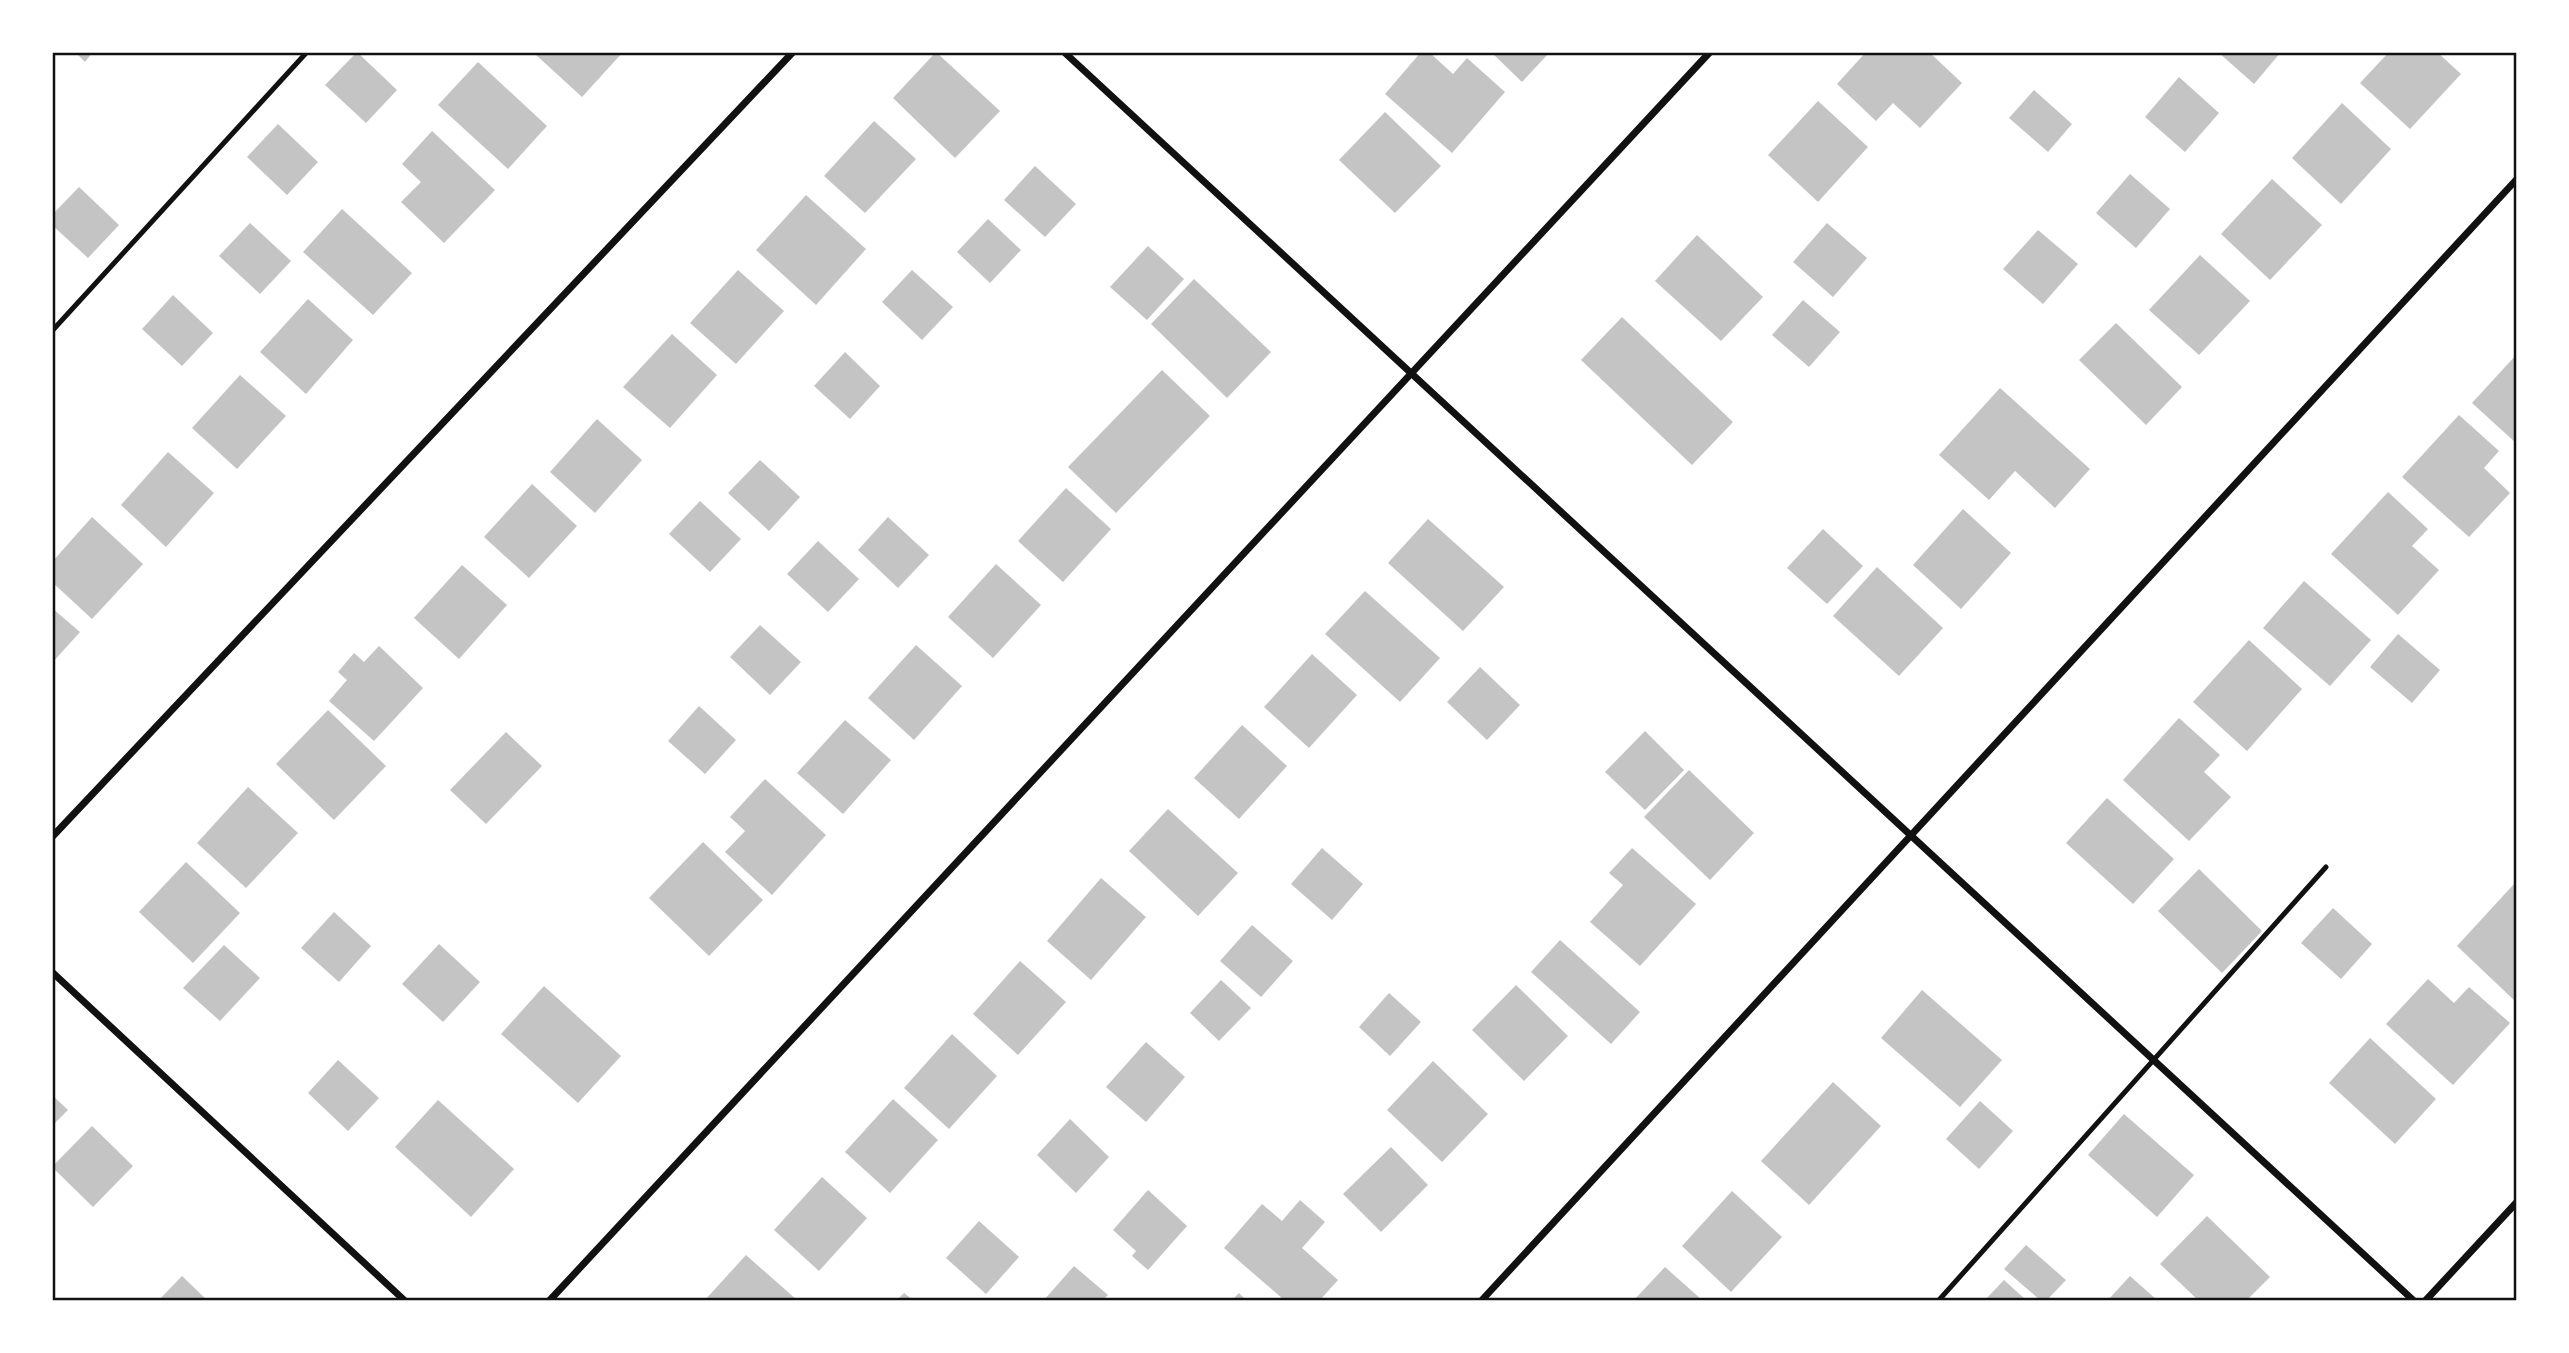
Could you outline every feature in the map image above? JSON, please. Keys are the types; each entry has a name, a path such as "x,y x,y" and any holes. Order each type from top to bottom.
{"street":[{"path":"52,837 793,52"},
{"path":"1064,52 2413,1300"},
{"path":"550,1300 1710,52"},
{"path":"1482,1300 2516,180"},
{"path":"52,972 404,1300"},
{"path":"2426,1300 2516,1203"}],"lane":[{"path":"52,331 307,52"},
{"path":"1939,1300 2326,867"}],"building":[{"path":"75,52 93,52 85,62"},
{"path":"357,52 397,90 366,123 325,85"},
{"path":"623,52 582,97 535,54"},
{"path":"936,52 1000,111 955,158 893,98"},
{"path":"1421,52 1429,52 1453,74 1467,58 1505,92 1452,153 1385,94"},
{"path":"1491,52 1550,52 1522,82"},
{"path":"1866,52 1929,52 1962,83 1920,128 1893,103 1876,121 1837,84"},
{"path":"2218,52 2281,52 2254,84"},
{"path":"2389,52 2437,52 2461,74 2410,129 2360,83"},
{"path":"478,62 547,126 508,169 438,105"},
{"path":"2179,77 2219,113 2185,152 2145,117"},
{"path":"2034,90 2072,124 2048,152 2009,118"},
{"path":"1818,101 1868,147 1818,202 1768,155"},
{"path":"2342,103 2391,149 2341,204 2292,158"},
{"path":"1385,112 1441,166 1395,213 1339,160"},
{"path":"874,121 916,159 865,213 824,176"},
{"path":"278,124 318,162 287,195 247,157"},
{"path":"432,131 495,190 444,243 401,202 421,182 402,164"},
{"path":"1035,166 1076,204 1045,237 1004,200"},
{"path":"2130,174 2170,209 2136,248 2096,213"},
{"path":"2272,179 2322,225 2270,280 2221,234"},
{"path":"79,187 119,225 88,258 52,225 52,215"},
{"path":"806,195 866,249 816,305 756,250"},
{"path":"342,209 412,273 373,315 303,252"},
{"path":"988,219 1021,250 990,283 957,252"},
{"path":"250,223 291,261 260,294 219,256"},
{"path":"1827,223 1867,258 1833,297 1793,262"},
{"path":"2038,230 2078,264 2043,304 2003,269"},
{"path":"1697,235 1763,297 1721,341 1655,281"},
{"path":"1148,246 1184,279 1147,320 1110,287"},
{"path":"2200,255 2250,301 2199,355 2149,310"},
{"path":"738,270 784,311 736,364 690,323"},
{"path":"912,270 953,307 922,340 882,302"},
{"path":"1194,279 1271,352 1227,398 1151,324"},
{"path":"173,295 213,333 182,366 142,329"},
{"path":"308,299 353,340 306,394 260,352"},
{"path":"1803,300 1840,332 1809,367 1772,335"},
{"path":"1622,317 1733,422 1692,465 1581,360"},
{"path":"2116,323 2182,387 2146,425 2079,360"},
{"path":"672,334 717,375 670,428 623,387"},
{"path":"845,352 880,386 850,419 814,386"},
{"path":"2516,355 2516,443 2472,403"},
{"path":"1162,370 1210,416 1116,513 1068,467"},
{"path":"240,375 286,416 237,469 192,428"},
{"path":"2000,388 2090,469 2055,508 2015,471 1989,500 1939,455"},
{"path":"2459,415 2499,451 2484,468 2510,493 2469,537 2402,477"},
{"path":"597,419 642,460 595,513 550,472"},
{"path":"168,452 214,493 166,547 121,505"},
{"path":"760,460 800,497 769,531 728,493"},
{"path":"532,484 577,526 529,578 484,537"},
{"path":"1066,488 1111,529 1063,582 1018,541"},
{"path":"2388,492 2428,529 2412,546 2439,570 2398,615 2331,554"},
{"path":"700,501 741,539 710,572 669,534"},
{"path":"1963,509 2011,553 1961,609 1913,565"},
{"path":"92,517 143,564 92,619 52,582 52,562"},
{"path":"888,517 929,555 898,588 858,550"},
{"path":"1428,519 1504,587 1463,631 1388,563"},
{"path":"1823,529 1863,566 1827,604 1787,568"},
{"path":"818,541 859,579 828,612 787,574"},
{"path":"996,564 1041,605 993,658 948,617"},
{"path":"462,565 507,605 459,659 414,618"},
{"path":"1877,567 1943,628 1899,676 1833,616"},
{"path":"2304,581 2371,640 2330,686 2263,628"},
{"path":"1365,591 1440,658 1400,702 1325,634"},
{"path":"52,608 80,632 52,663"},
{"path":"760,625 801,662 770,695 730,657"},
{"path":"2398,634 2440,670 2412,703 2370,667"},
{"path":"2249,640 2302,689 2247,751 2193,702"},
{"path":"916,645 962,686 914,740 868,698"},
{"path":"379,646 423,688 374,741 329,701 347,680 338,672 354,653 364,662"},
{"path":"1312,654 1357,695 1309,748 1264,707"},
{"path":"1480,667 1520,705 1487,740 1447,702"},
{"path":"699,706 736,740 705,774 668,741"},
{"path":"328,710 386,766 334,820 276,764"},
{"path":"2179,718 2220,755 2204,772 2231,797 2189,841 2123,780"},
{"path":"845,720 891,760 843,814 797,773"},
{"path":"1242,725 1287,766 1239,819 1194,778"},
{"path":"1645,731 1684,770 1645,810 1605,772"},
{"path":"506,732 542,766 486,824 450,790"},
{"path":"1689,770 1754,833 1710,880 1644,817"},
{"path":"765,779 826,835 772,895 725,852 745,831 730,817"},
{"path":"248,787 298,833 246,888 197,843"},
{"path":"2107,798 2174,859 2133,904 2066,843"},
{"path":"1168,809 1238,873 1198,916 1129,851"},
{"path":"703,842 763,900 709,956 649,898"},
{"path":"1322,848 1363,884 1332,920 1291,884"},
{"path":"1632,848 1696,904 1640,966 1590,922 1623,885 1609,873"},
{"path":"186,862 240,913 193,963 139,912"},
{"path":"2199,869 2262,931 2222,973 2158,911"},
{"path":"1101,878 1146,917 1091,980 1047,941"},
{"path":"2514,884 2516,886 2516,1002 2457,946"},
{"path":"2333,908 2372,944 2341,979 2301,943"},
{"path":"334,912 371,946 339,982 301,948"},
{"path":"1252,925 1293,961 1261,997 1220,961"},
{"path":"1560,940 1640,1012 1611,1044 1531,972"},
{"path":"439,944 480,982 443,1022 402,984"},
{"path":"224,945 260,978 220,1021 183,988"},
{"path":"1020,961 1066,1002 1018,1055 973,1014"},
{"path":"2428,979 2454,1003 2469,987 2510,1023 2453,1085 2386,1024"},
{"path":"1221,980 1251,1008 1219,1041 1190,1013"},
{"path":"1516,985 1568,1036 1524,1081 1472,1030"},
{"path":"544,986 621,1056 578,1103 501,1034"},
{"path":"1922,990 2002,1060 1960,1107 1881,1038"},
{"path":"1389,993 1421,1022 1390,1056 1359,1027"},
{"path":"952,1034 997,1076 949,1129 904,1088"},
{"path":"2370,1038 2436,1099 2395,1144 2329,1083"},
{"path":"1146,1042 1185,1077 1146,1122 1106,1087"},
{"path":"338,1060 379,1098 348,1131 308,1093"},
{"path":"1433,1061 1488,1114 1442,1162 1387,1110"},
{"path":"1833,1082 1881,1126 1809,1205 1761,1161"},
{"path":"52,1095 68,1110 52,1126"},
{"path":"893,1099 938,1140 890,1193 845,1152"},
{"path":"438,1100 514,1169 471,1217 395,1147"},
{"path":"1980,1101 2013,1131 1979,1169 1946,1139"},
{"path":"2124,1114 2194,1175 2157,1217 2088,1155"},
{"path":"1070,1119 1109,1157 1076,1193 1037,1155"},
{"path":"92,1126 133,1166 93,1207 52,1167"},
{"path":"1391,1147 1428,1185 1381,1232 1343,1194"},
{"path":"822,1177 867,1218 819,1271 774,1230"},
{"path":"1148,1190 1187,1226 1148,1270 1132,1256 1136,1251 1113,1230"},
{"path":"1732,1191 1782,1237 1731,1292 1682,1246"},
{"path":"1300,1200 1325,1222 1302,1248 1338,1280 1320,1300 1284,1300 1224,1248 1262,1204 1282,1221"},
{"path":"2207,1216 2270,1277 2247,1300 2198,1300 2160,1264"},
{"path":"979,1221 1019,1257 986,1294 946,1258"},
{"path":"2026,1245 2066,1280 2047,1300 2040,1300 2004,1269"},
{"path":"746,1255 797,1300 705,1300"},
{"path":"1074,1266 1108,1295 1103,1300 1044,1300"},
{"path":"1665,1267 1702,1300 1634,1300"},
{"path":"182,1276 207,1300 159,1300"},
{"path":"2130,1276 2157,1300 2108,1300"},
{"path":"2004,1280 2026,1300 1985,1300"},
{"path":"904,1293 913,1300 897,1300"},
{"path":"1239,1293 1246,1300 1232,1300"}]}
